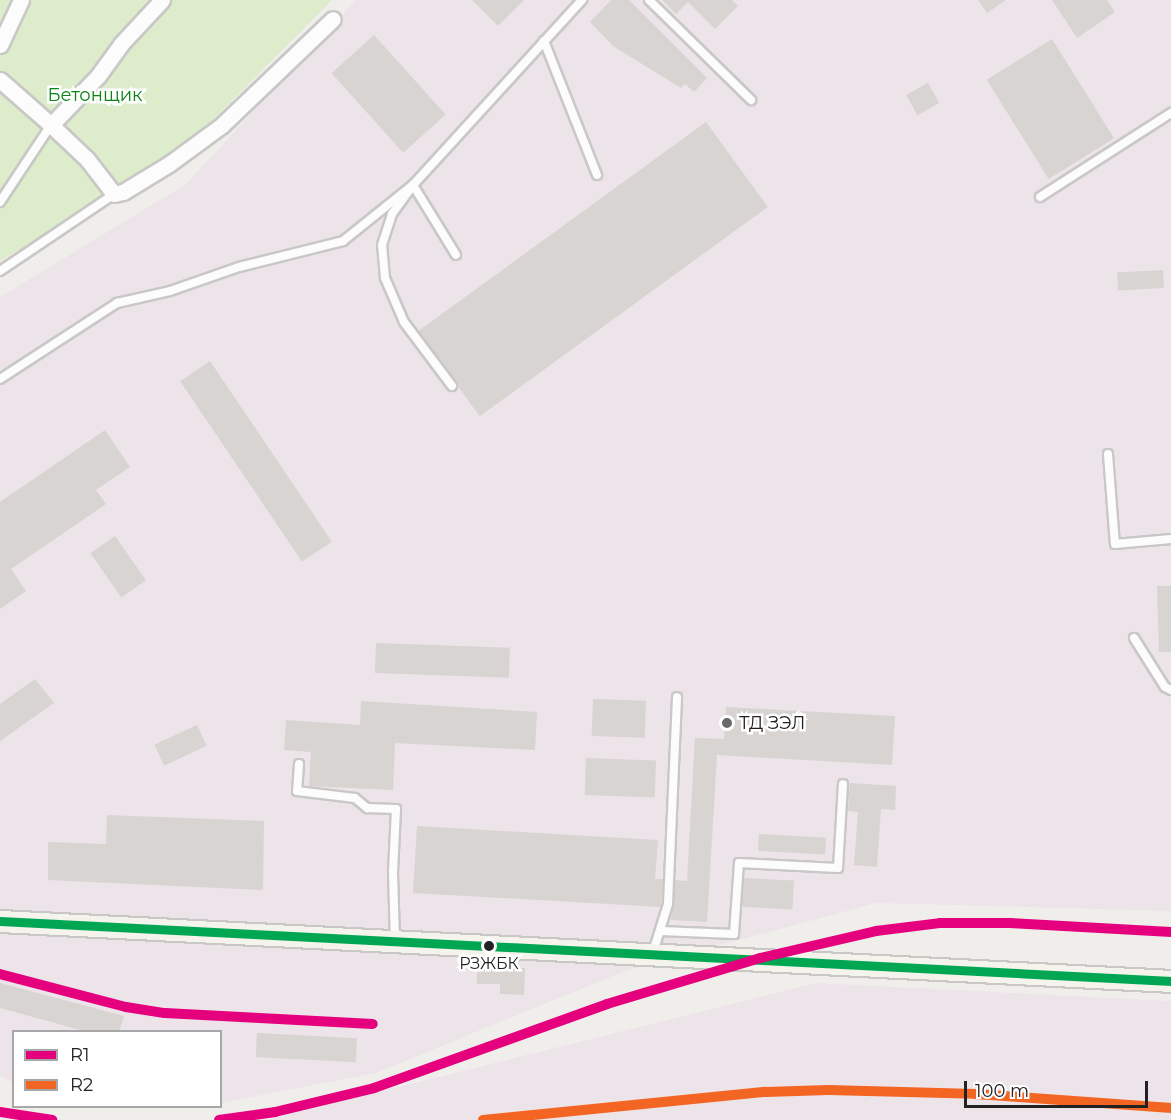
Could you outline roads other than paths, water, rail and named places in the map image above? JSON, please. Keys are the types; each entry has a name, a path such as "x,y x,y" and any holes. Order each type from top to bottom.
{"street":[{"path":"0,45 21,0"},
{"path":"51,125 98,76 121,44 162,0"},
{"path":"0,80 87,159 114,194 123,192 169,164 222,125 333,19"},
{"path":"0,921 1171,981"}],"lane":[{"path":"452,386 404,322 385,278 382,245 392,214 413,185 582,0"},
{"path":"649,0 752,100"},
{"path":"544,41 597,175"},
{"path":"1040,196 1171,112"},
{"path":"0,202 51,125"},
{"path":"413,185 456,255"},
{"path":"0,379 117,303 170,291 239,267 344,241 413,185"},
{"path":"0,271 114,194"},
{"path":"1108,454 1115,544 1171,539"},
{"path":"1134,638 1164,687 1171,690"},
{"path":"653,953 668,904 677,697"},
{"path":"298,764 297,791 355,798 367,808 396,809 393,873 395,941"},
{"path":"661,931 734,934 739,864 838,868 843,784"}],"place":[{"name":"ТД ЗЭЛ","path":"727,723"},
{"name":"РЗЖБК","path":"489,946"}],"park label":[{"name":"Бетонщик","path":"95,95"}]}
